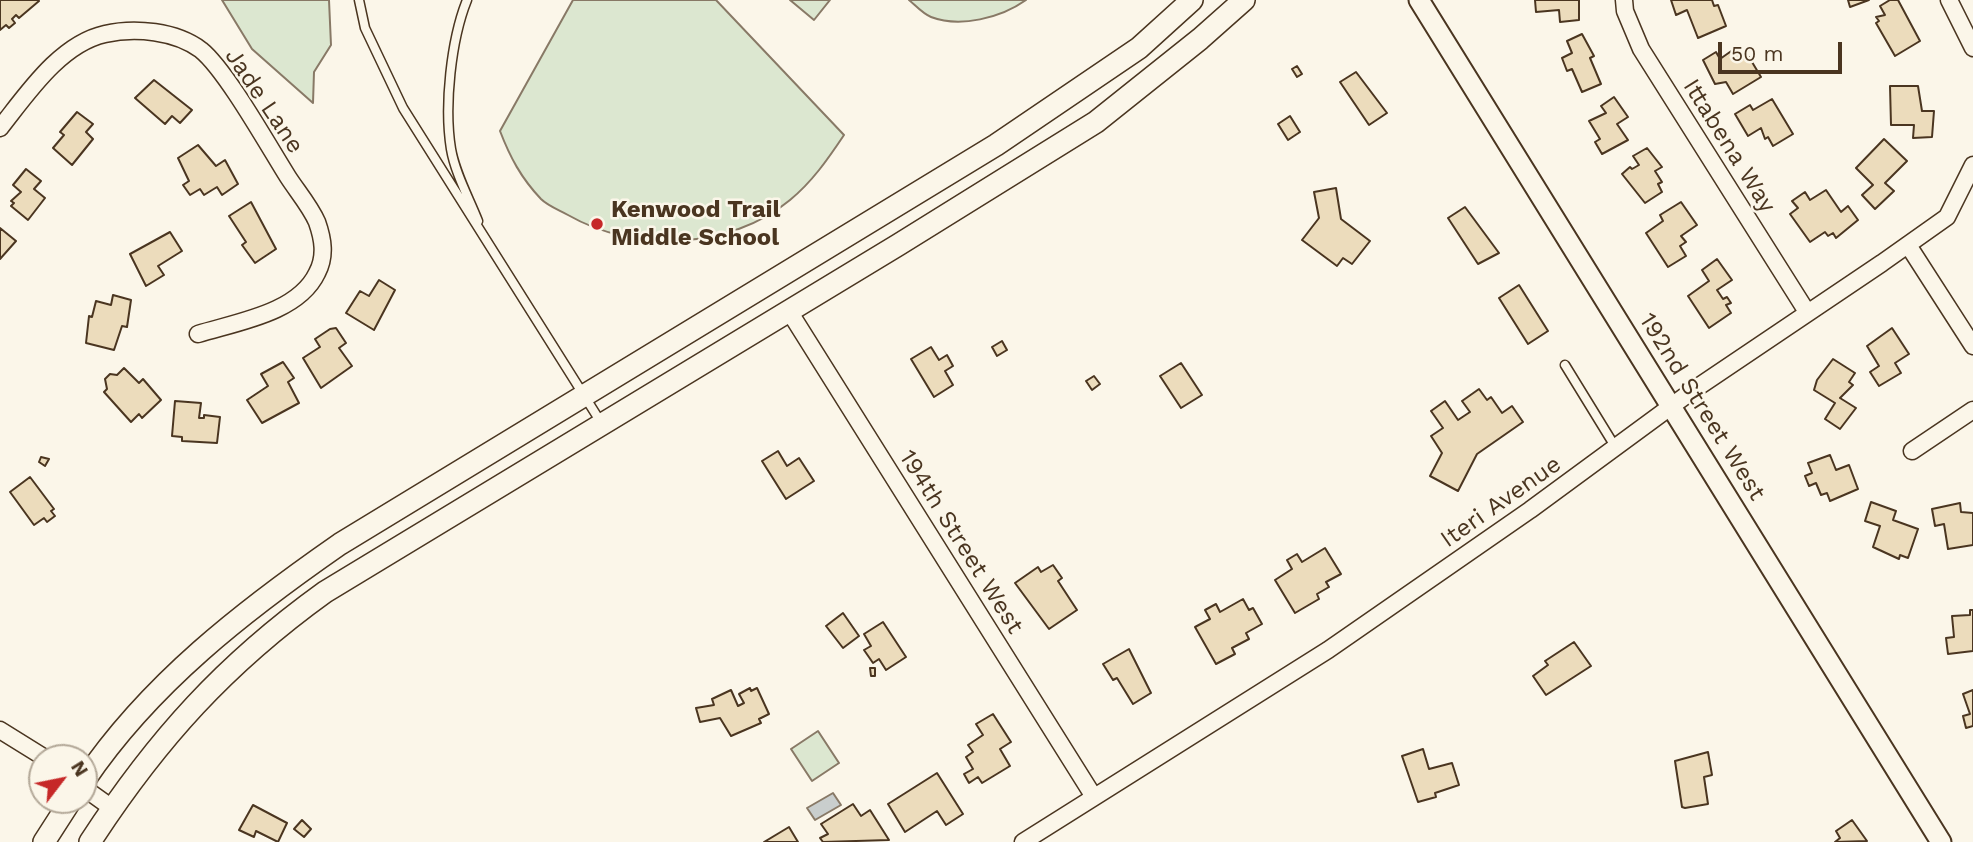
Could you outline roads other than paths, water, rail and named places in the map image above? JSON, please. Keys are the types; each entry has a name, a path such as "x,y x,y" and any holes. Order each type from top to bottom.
{"main road":[{"path":"98,764 169,679 269,593 340,544 996,145 1139,48 1192,0"},
{"path":"89,842 142,765 186,712 269,632 325,592 1096,122 1200,39 1244,0"},
{"path":"44,842 62,814"}],"street":[{"name":"192nd Street West","path":"1419,0 1941,842"},
{"name":"Ittabena Way","path":"1624,0 1625,11 1641,50 1807,312"},
{"path":"1949,0 1973,48"},
{"name":"Jade Lane","path":"0,128 65,54 103,34 141,30 183,40 203,51 316,220 324,250 319,271 308,289 272,311 198,334"},
{"name":"Iteri Avenue","path":"1023,842 1328,650 1807,312 1908,245 1947,217 1973,165"},
{"path":"1908,245 1973,346"},
{"name":"194th Street West","path":"789,311 1094,797"},
{"path":"1912,451 1973,410"},
{"path":"0,730 28,747"},
{"path":"98,798 112,808"}],"lane":[{"path":"359,0 365,28 403,108 602,424"},
{"path":"467,0 456,29 450,85 451,150 484,238"},
{"path":"1565,365 1616,448"}],"place":[{"name":"Kenwood Trail Middle School","path":"597,224"}]}
